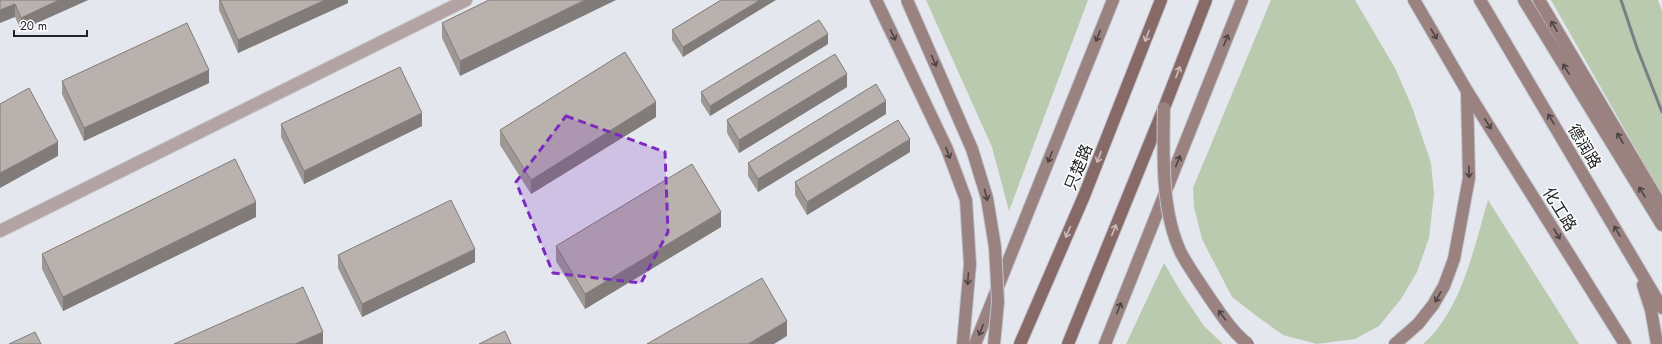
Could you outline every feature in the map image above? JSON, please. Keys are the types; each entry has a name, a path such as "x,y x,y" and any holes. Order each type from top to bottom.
{"main road":[{"path":"876,0 947,149 966,200 970,264 963,344"},
{"path":"907,0 972,150 987,198 995,247 998,302 994,344"},
{"path":"975,344 1113,0"},
{"name":"只楚路","path":"1020,344 1084,196 1161,0"},
{"path":"1068,344 1164,108 1206,0"},
{"path":"1105,344 1242,0"},
{"path":"1395,344 1418,324 1433,305 1444,286 1454,259 1469,178 1467,90 1414,0"},
{"name":"德润路","path":"1480,0 1662,308"},
{"path":"1524,0 1662,225"},
{"path":"1539,0 1662,207"},
{"name":"化工路","path":"1467,90 1625,344"},
{"path":"1164,108 1163,159 1169,213 1174,234 1181,253 1223,317 1240,338 1248,344"},
{"path":"1637,264 1651,310 1657,344"}],"lane":[{"path":"0,232 466,0"}],"highlighted area":[{"path":"566,116 665,152 668,232 641,283 553,273 516,182"}],"green space":[{"path":"926,0 1088,0 1009,211 992,147"},
{"path":"1271,0 1355,0 1395,68 1412,107 1431,163 1434,194 1429,238 1417,272 1401,299 1379,326 1355,339 1317,344 1283,335 1232,297 1202,239 1194,207 1193,188"},
{"path":"1551,0 1658,0 1662,11 1662,195"},
{"path":"1488,200 1579,344 1423,344 1448,314 1457,296 1472,257"},
{"path":"1164,263 1204,326 1223,344 1126,344"}],"building":[{"path":"0,0 59,0 21,18 15,4 0,10"},
{"path":"220,0 325,0 238,40"},
{"path":"489,0 585,0 460,61 442,23"},
{"path":"721,0 760,0 683,47 672,30"},
{"path":"819,20 828,34 710,106 701,92"},
{"path":"187,23 209,70 84,128 62,81"},
{"path":"625,52 656,102 531,180 500,130"},
{"path":"835,54 847,74 739,140 727,120"},
{"path":"400,67 422,113 304,171 281,124"},
{"path":"876,84 886,101 758,179 748,163"},
{"path":"29,88 58,142 0,173 0,104"},
{"path":"898,120 910,139 807,202 795,182"},
{"path":"235,159 256,202 63,297 42,254"},
{"path":"692,164 721,212 585,294 556,246"},
{"path":"451,200 475,249 362,304 338,255"},
{"path":"762,278 787,321 748,344 647,344"},
{"path":"303,287 323,332 295,344 174,344"},
{"path":"505,331 511,344 479,344"},
{"path":"35,332 41,344 9,344"}],"railway":[{"path":"1621,0 1637,48 1662,112"}]}
